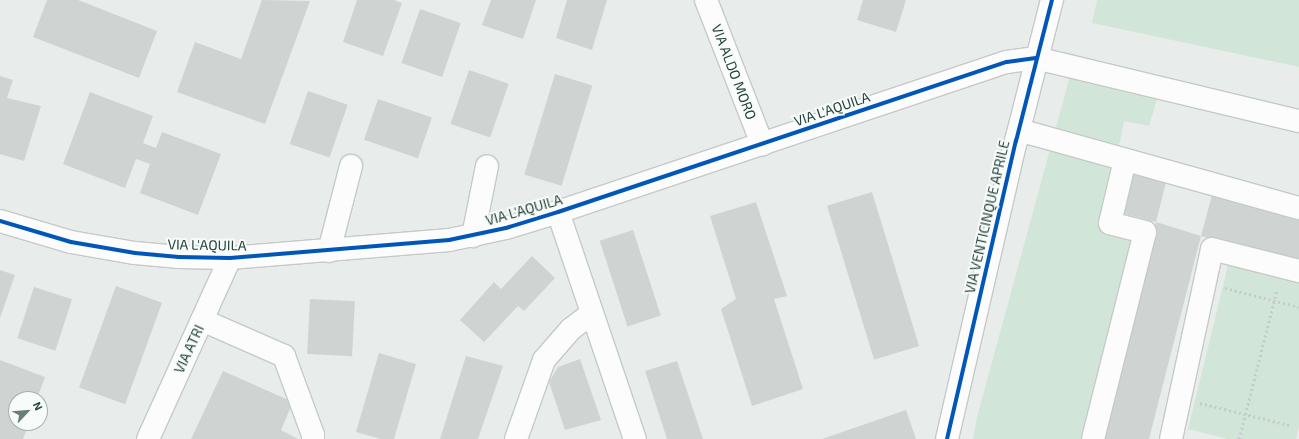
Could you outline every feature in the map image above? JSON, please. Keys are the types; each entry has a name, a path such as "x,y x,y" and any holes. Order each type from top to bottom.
{"street":[{"name":"VIA ALDO MORO","path":"706,0 762,144"},
{"name":"VIA VENTICINQUE APRILE","path":"948,439 1018,130 1052,0"},
{"name":"VIA L'AQUILA","path":"0,221 70,242 103,249 179,257 230,258 329,251 473,236 558,212 1007,62 1036,58"},
{"path":"1036,58 1299,121"},
{"path":"1018,130 1299,208"},
{"path":"1093,439 1145,232 1110,223 1126,160"},
{"path":"329,251 351,166"},
{"path":"473,236 487,166"},
{"path":"558,212 635,439"},
{"path":"1171,439 1212,249 1291,269"},
{"name":"VIA ATRI","path":"148,439 230,258"},
{"path":"516,439 544,360 571,329 592,313"},
{"path":"202,320 284,356 314,435 312,439"}],"path":[{"path":"1239,439 1274,301 1291,269"},
{"path":"1205,283 1299,307"},
{"path":"1180,398 1289,425"}],"green space":[{"path":"1097,0 1299,0 1299,67 1092,23"},
{"path":"1070,76 1158,96 1149,126 1124,121 1102,231 1138,243 1087,439 973,439 977,417"},
{"path":"1229,261 1299,278 1299,427 1296,439 1227,439 1188,429"}],"building":[{"path":"47,0 78,0 157,31 139,78 33,37"},
{"path":"262,0 310,1 265,124 177,92 195,42 241,59"},
{"path":"357,0 394,0 402,3 383,56 343,42"},
{"path":"491,0 536,0 523,39 482,25"},
{"path":"567,0 607,0 592,50 556,38"},
{"path":"863,0 906,0 896,32 857,20"},
{"path":"420,9 461,23 442,77 401,63"},
{"path":"469,70 509,84 490,138 450,124"},
{"path":"555,74 592,85 562,186 524,174"},
{"path":"0,76 13,80 7,98 41,106 24,161 0,154"},
{"path":"308,91 348,105 329,158 290,144"},
{"path":"90,92 153,116 143,143 156,148 162,132 221,154 198,215 140,193 150,164 136,159 125,188 63,164"},
{"path":"378,99 432,118 418,158 364,140"},
{"path":"1130,172 1166,182 1156,222 1118,212"},
{"path":"872,192 919,346 874,360 827,206"},
{"path":"1212,195 1299,220 1299,259 1201,236"},
{"path":"756,202 787,296 774,299 803,389 752,406 721,309 736,299 710,216"},
{"path":"1156,222 1201,236 1149,439 1099,439"},
{"path":"633,230 661,316 628,326 600,241"},
{"path":"532,256 555,278 524,311 518,306 484,342 460,320 494,282 501,289"},
{"path":"0,270 15,275 0,318"},
{"path":"116,286 162,303 125,404 79,387"},
{"path":"34,287 72,299 55,351 17,338"},
{"path":"310,299 355,301 352,356 307,354"},
{"path":"379,353 416,364 394,439 381,439 356,432"},
{"path":"466,356 503,366 478,439 440,439"},
{"path":"580,359 601,420 565,430 549,382 558,367"},
{"path":"0,360 45,377 40,391 8,391 8,431 26,431 23,439 0,439"},
{"path":"677,361 703,439 667,439 645,371"},
{"path":"223,371 293,402 281,430 298,439 191,439"},
{"path":"906,410 916,439 822,439"}],"cycle path":[{"path":"947,439 1016,141 1052,0"},
{"path":"0,221 71,242 135,253 179,257 230,258 449,240 506,228 558,212 1007,62 1036,58"}]}
